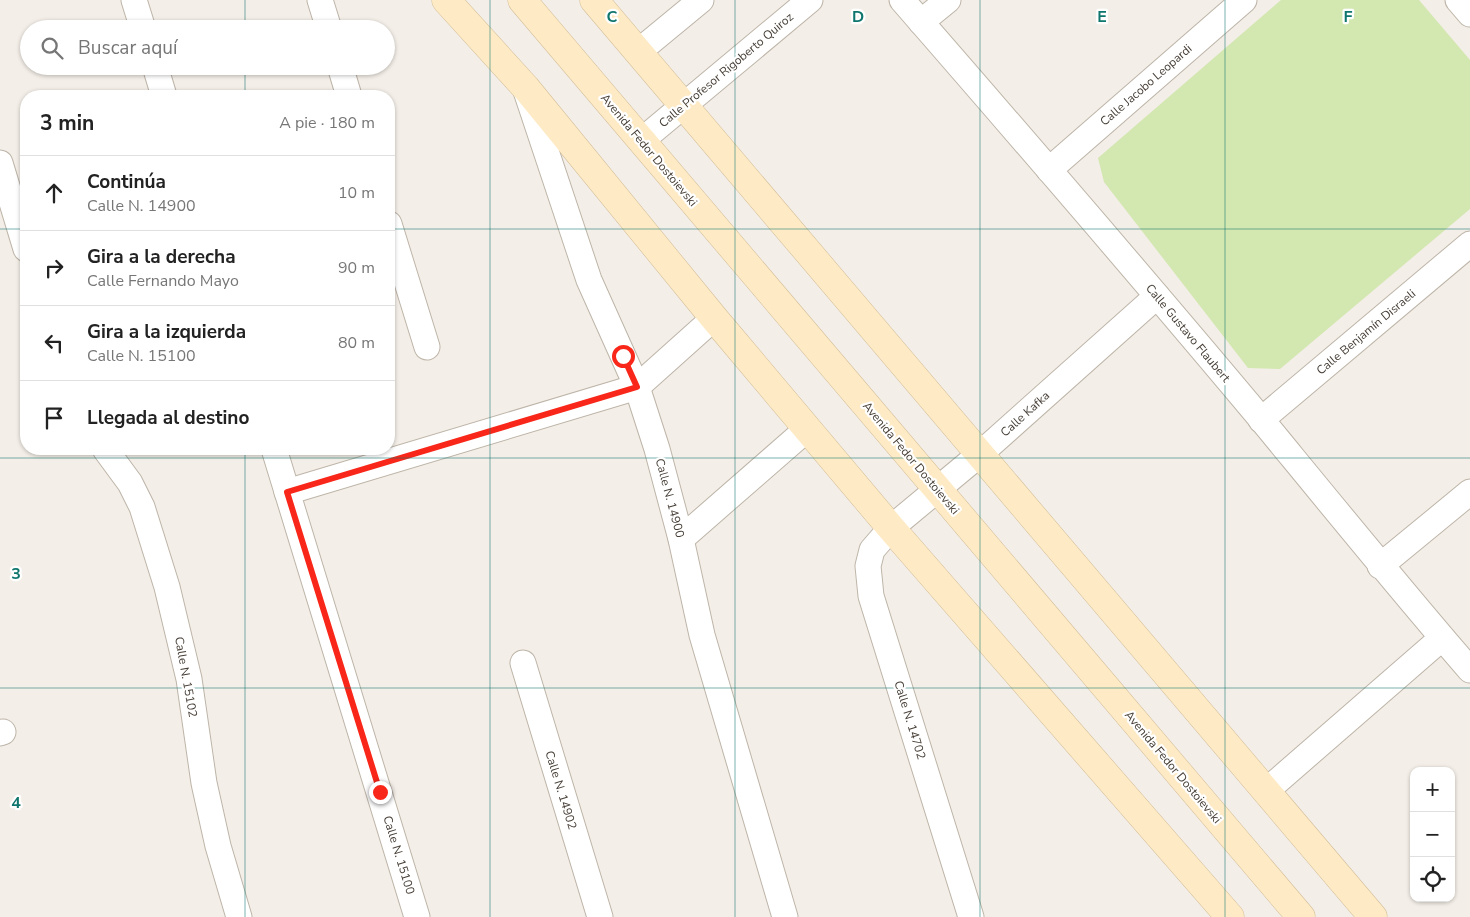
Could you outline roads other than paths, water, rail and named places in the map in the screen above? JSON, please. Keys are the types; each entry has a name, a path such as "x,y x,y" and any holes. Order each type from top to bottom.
{"main road":[{"path":"446,0 526,88 714,318 891,528 1230,917"},
{"name":"Avenida Fedor Dostoievski","path":"522,0 1301,917"},
{"path":"594,0 1373,917"}],"street":[{"path":"134,0 140,20"},
{"path":"320,0 326,20"},
{"path":"638,52 701,0"},
{"name":"Calle Profesor Rigoberto Quiroz","path":"642,141 810,0"},
{"name":"Calle Gustavo Flaubert","path":"902,0 1157,296 1380,566 1470,670"},
{"path":"922,22 948,0"},
{"name":"Calle Jacobo Leopardi","path":"1049,170 1244,0"},
{"path":"1458,0 1470,14"},
{"path":"157,75 162,90"},
{"path":"343,75 348,90"},
{"name":"Calle N. 14900","path":"526,88 589,280 637,387 657,448 682,539 702,635 785,917"},
{"path":"0,163 20,228"},
{"path":"395,243 427,347"},
{"name":"Calle Benjamín Disraeli","path":"1261,420 1470,244"},
{"name":"Calle Kafka","path":"891,528 980,454 1157,296"},
{"path":"287,492 637,387 714,318"},
{"path":"682,539 807,428"},
{"name":"Calle N. 15102","path":"109,455 130,483 142,507 167,587 189,679 204,783 218,846 239,917"},
{"name":"Calle N. 15100","path":"276,455 417,917"},
{"path":"1380,566 1470,492"},
{"name":"Calle N. 14702","path":"891,528 872,550 868,566 871,596 971,917"},
{"path":"1266,791 1442,638"},
{"name":"Calle N. 14902","path":"523,663 600,917"}]}
